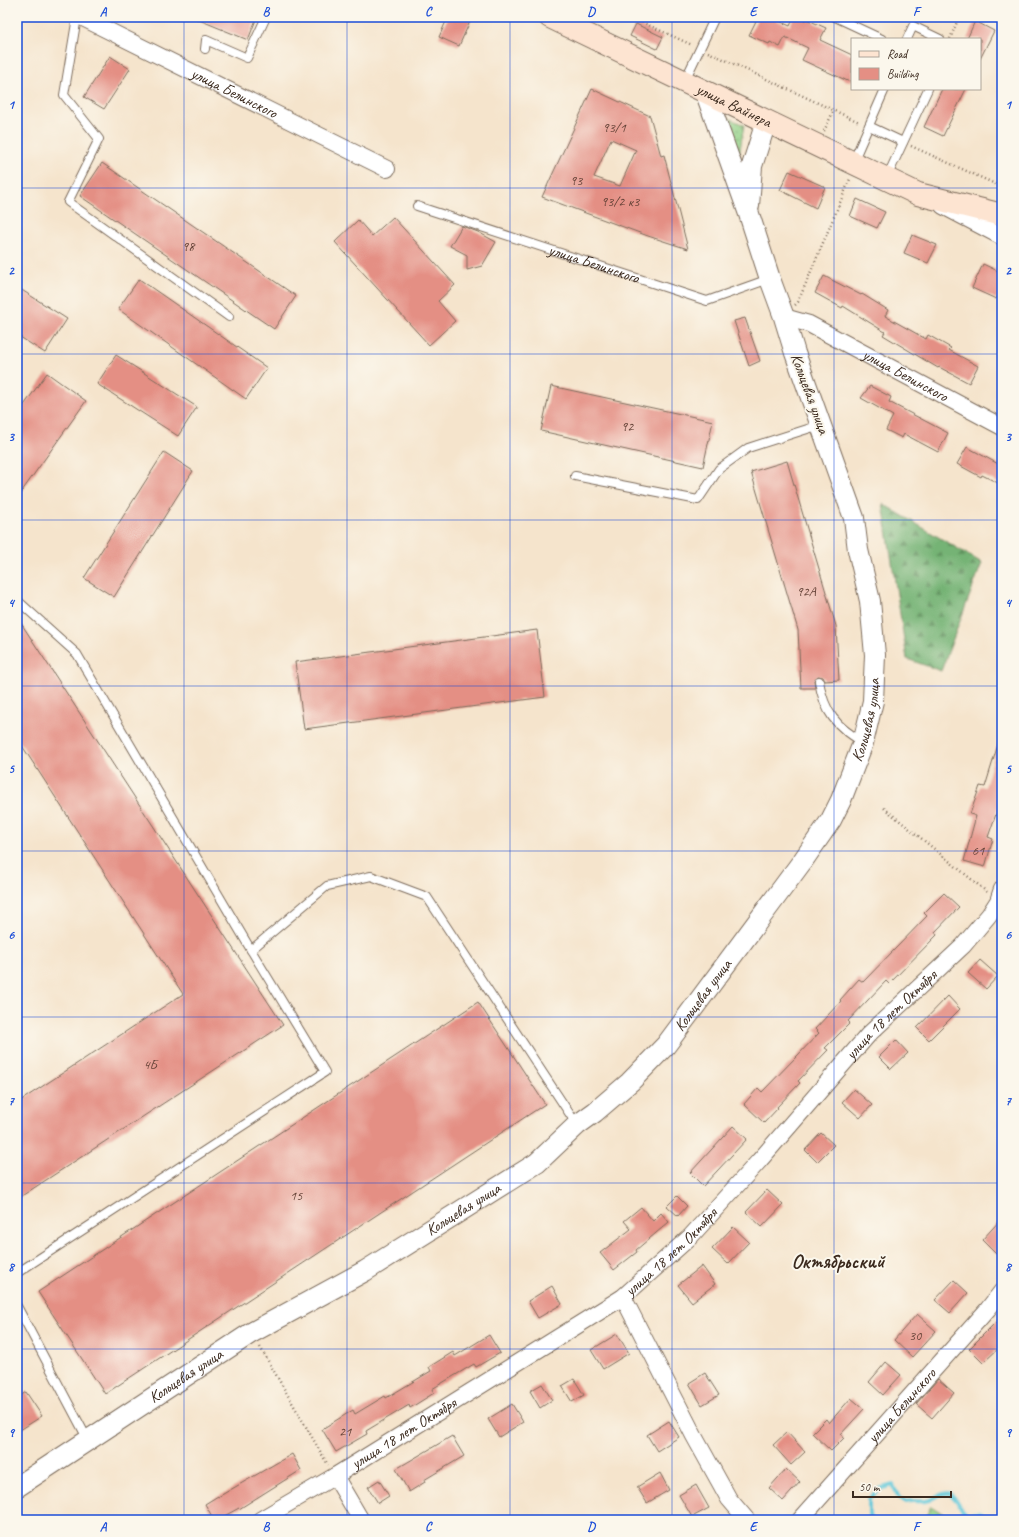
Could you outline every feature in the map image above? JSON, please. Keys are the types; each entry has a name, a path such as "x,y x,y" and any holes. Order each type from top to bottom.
{"main road":[{"name":"улица Вайнера","path":"550,17 685,81 766,122 817,145 848,169 887,179 918,194 1002,215"}],"street":[{"name":"улица Белинского","path":"81,17 387,169"},
{"name":"Кольцевая улица","path":"17,1487 252,1333 365,1272 537,1163 577,1125 595,1112 648,1065 666,1045 804,859 831,820 850,781 863,743 873,701 874,636 871,609 858,550 854,518 795,353 749,214 705,91"},
{"name":"Кольцевая улица","path":"749,214 752,166 766,122"},
{"name":"улица Вайнера","path":"918,194 1002,237"},
{"name":"улица Белинского","path":"784,318 809,324 1002,427"},
{"name":"улица 18 лет Октября","path":"260,1520 335,1476 623,1297 690,1237 759,1161 869,1034 964,946 989,915 1000,895"},
{"name":"улица Белинского","path":"800,1520 988,1310 1002,1290"},
{"path":"623,1297 728,1499 746,1520"},
{"path":"335,1476 361,1520"}],"lane":[{"path":"76,17 64,94 99,139 68,202 229,317"},
{"path":"204,49 206,40 247,58 266,17"},
{"path":"685,81 715,17"},
{"path":"835,17 880,38"},
{"path":"907,38 913,26 938,38"},
{"path":"848,169 885,90"},
{"path":"887,179 928,90"},
{"path":"869,126 904,142"},
{"name":"улица Белинского","path":"417,206 707,301 770,279"},
{"path":"575,476 698,500 719,469 748,448 821,424"},
{"path":"17,600 76,654 325,1072 17,1273"},
{"path":"819,681 821,693 831,717 850,735 863,743"},
{"path":"251,950 327,886 371,876 427,898 577,1125"},
{"path":"17,1306 89,1440"}],"path":[{"path":"631,17 869,126"},
{"path":"950,38 959,17"},
{"path":"817,145 834,110"},
{"path":"904,142 1002,187"},
{"path":"784,318 798,302 850,180 848,169"},
{"path":"884,808 1000,895"},
{"path":"252,1333 335,1476"}],"green space":[{"path":"726,117 744,125 739,156"},
{"path":"883,504 982,563 941,671 907,659"},
{"path":"931,1506 953,1520 924,1520"}],"building":[{"path":"192,17 257,17 248,40"},
{"path":"448,17 472,17 459,46 439,37"},
{"path":"758,17 770,17 790,26 794,17 798,17 826,28 820,40 851,55 851,83 802,60 808,48 785,37 780,47 749,35"},
{"path":"975,21 994,31 981,57 981,38 967,38"},
{"path":"636,24 663,37 657,49 630,36"},
{"path":"110,56 130,69 104,109 84,97"},
{"path":"592,89 650,116 661,156 664,155 688,249 648,236 542,197","holes":["611,139 636,150 620,186 594,177"]},
{"path":"942,90 966,90 943,136 924,127"},
{"path":"102,163 296,296 274,329 80,196"},
{"path":"789,171 825,187 816,208 780,190"},
{"path":"857,199 885,212 877,228 850,216"},
{"path":"393,217 455,285 438,301 455,321 429,345 335,242 358,220 372,236"},
{"path":"462,226 478,232 496,242 482,266 467,270 467,255 450,246"},
{"path":"912,235 937,245 928,263 904,253"},
{"path":"983,264 1002,273 1002,288 996,299 972,288"},
{"path":"824,276 861,295 862,294 888,310 885,316 926,339 928,335 951,348 949,350 978,366 969,383 939,367 938,368 883,335 885,332 843,306 842,308 815,293"},
{"path":"139,279 267,368 246,399 118,309"},
{"path":"17,287 67,319 45,353 17,335"},
{"path":"745,318 760,361 749,366 734,321"},
{"path":"116,355 197,407 178,436 97,384"},
{"path":"47,373 86,401 17,498 17,415"},
{"path":"551,386 713,421 703,467 541,431"},
{"path":"870,386 891,397 889,402 948,433 938,452 904,434 902,438 886,430 893,416 861,398"},
{"path":"967,447 1002,466 1002,485 982,475 981,477 957,464"},
{"path":"164,452 193,471 114,597 84,578"},
{"path":"787,461 836,626 839,680 825,681 823,677 818,676 814,680 815,688 801,688 798,630 751,472"},
{"path":"17,617 283,1025 17,1199 17,1103 183,994 17,738"},
{"path":"537,630 545,697 304,729 295,662"},
{"path":"999,741 1002,741 1002,797 988,837 993,839 985,867 964,861 976,816 970,814 980,786 985,787"},
{"path":"944,893 959,907 935,932 937,935 889,984 886,981 848,1021 850,1023 825,1048 828,1050 798,1081 800,1083 764,1123 744,1104 758,1088 762,1092 819,1033 815,1029 841,1001 840,1000 859,979 863,982 927,916 924,913"},
{"path":"980,960 998,976 986,989 968,973"},
{"path":"948,996 960,1009 929,1040 917,1028"},
{"path":"478,1002 545,1104 105,1394 38,1292"},
{"path":"896,1040 908,1053 891,1069 879,1057"},
{"path":"854,1089 872,1105 860,1118 842,1102"},
{"path":"733,1126 747,1139 703,1186 690,1173"},
{"path":"821,1133 834,1145 817,1162 805,1150"},
{"path":"767,1190 783,1205 762,1227 746,1212"},
{"path":"677,1196 687,1206 678,1216 667,1206"},
{"path":"641,1207 653,1221 661,1213 669,1222 636,1250 637,1252 614,1270 600,1253 631,1229 624,1221"},
{"path":"1002,1218 1002,1248 996,1254 982,1240"},
{"path":"733,1227 749,1242 728,1264 712,1249"},
{"path":"702,1266 715,1284 692,1302 678,1285"},
{"path":"954,1280 968,1293 950,1313 935,1300"},
{"path":"552,1286 562,1304 538,1318 528,1301"},
{"path":"917,1314 936,1331 912,1357 894,1340"},
{"path":"1002,1316 1002,1345 983,1363 969,1349"},
{"path":"617,1334 629,1353 603,1369 591,1350"},
{"path":"489,1335 500,1353 476,1367 474,1364 432,1389 434,1393 410,1408 409,1405 366,1431 367,1434 336,1452 322,1429 353,1410 355,1414 385,1396 386,1398 431,1371 429,1367 453,1352 455,1356"},
{"path":"886,1362 901,1375 883,1395 869,1382"},
{"path":"705,1373 719,1395 702,1405 689,1383"},
{"path":"574,1379 584,1395 572,1402 562,1386"},
{"path":"938,1379 954,1393 932,1418 916,1404"},
{"path":"542,1384 552,1400 540,1408 530,1391"},
{"path":"26,1392 42,1416 17,1432 17,1398"},
{"path":"851,1398 864,1409 841,1434 844,1438 831,1451 812,1433 826,1419 829,1423"},
{"path":"512,1404 523,1422 499,1437 488,1419"},
{"path":"669,1421 679,1437 657,1451 647,1435"},
{"path":"787,1432 805,1452 791,1465 773,1445"},
{"path":"452,1436 464,1456 424,1480 425,1482 409,1492 396,1469"},
{"path":"292,1454 301,1470 239,1509 217,1520 214,1520 205,1504"},
{"path":"786,1469 800,1482 783,1501 769,1488"},
{"path":"660,1473 669,1490 647,1503 637,1487"},
{"path":"379,1480 389,1496 378,1503 368,1487"},
{"path":"696,1485 709,1508 692,1517 679,1495"}],"waterway":[{"path":"871,1520 869,1515 869,1499 879,1489 893,1485 899,1498 906,1502 926,1501 939,1495 950,1493 965,1514 980,1513 991,1520"}],"district":[{"name":"Октябрьский","path":"838,1261"}]}
